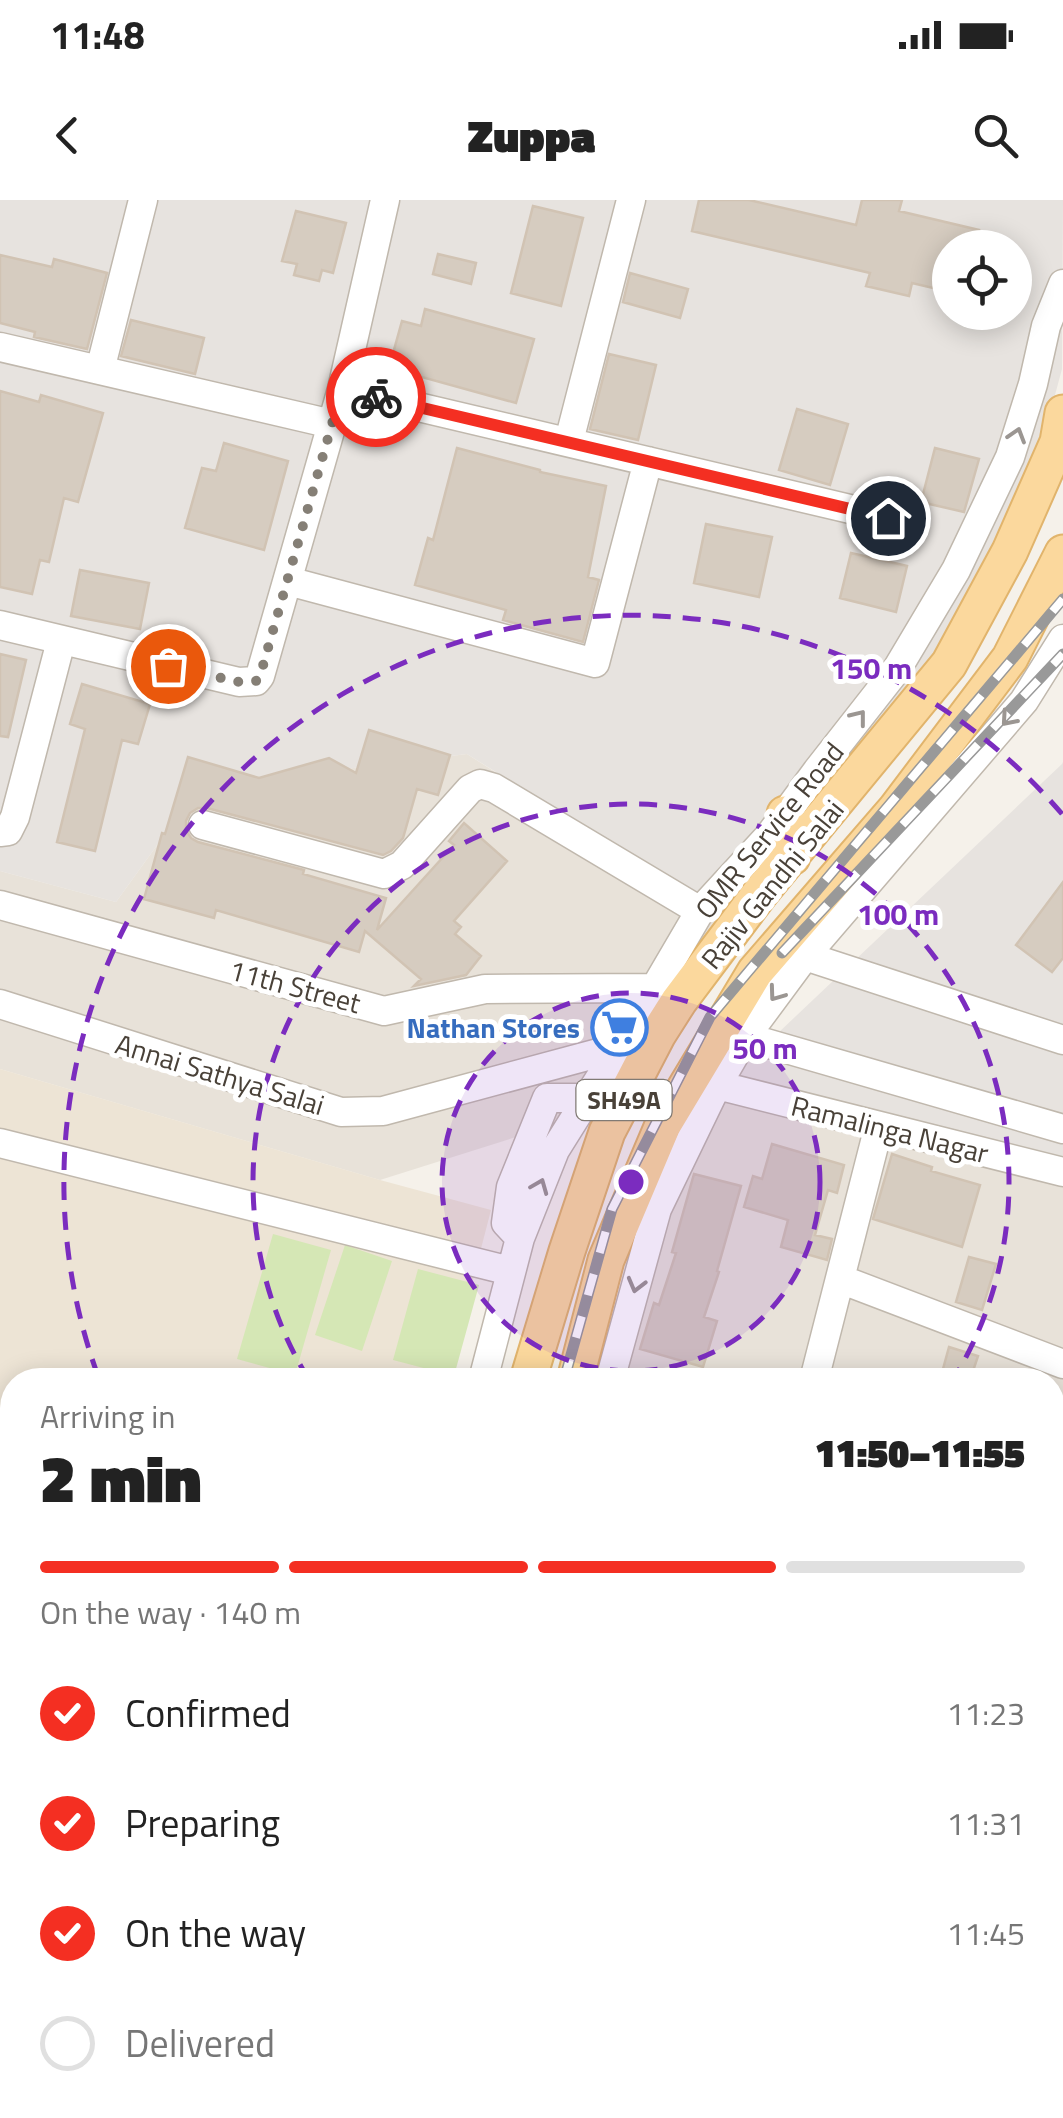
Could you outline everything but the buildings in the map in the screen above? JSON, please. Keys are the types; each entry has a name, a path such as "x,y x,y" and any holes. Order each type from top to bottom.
{"main road":[{"name":"Rajiv Gandhi Salai","path":"532,1368 608,1132 658,1034 761,892 950,664 1010,551 1058,442 1063,414"},
{"name":"Rajiv Gandhi Salai","path":"578,1368 606,1260 663,1125 706,1079 755,972 896,809 1010,658 1063,553"},
{"path":"785,814 792,856"},
{"path":"706,1079 741,1045"}],"street":[{"path":"100,370 144,200"},
{"path":"0,625 239,682 256,681 263,670 342,389 385,200"},
{"path":"570,442 631,200"},
{"name":"OMR Service Road","path":"486,1368 520,1238 555,1150 700,911 769,836 897,669 956,570 1010,457 1046,326 1063,284"},
{"path":"0,347 332,424"},
{"path":"342,389 888,518"},
{"path":"288,581 595,663 648,460"},
{"path":"1063,639 1024,701 805,956 741,1045 1063,1129"},
{"path":"0,832 8,831 15,818 62,641"},
{"path":"203,825 384,874 402,865 470,789 480,784 494,788 700,911"},
{"name":"11th Street","path":"0,905 384,1011 485,989 656,988"},
{"path":"805,956 1063,1040"},
{"name":"Annai Sathya Salai","path":"0,1004 342,1112 383,1111 618,1048"},
{"path":"613,1368 657,1209 706,1079"},
{"name":"Ramalinga Nagar","path":"706,1079 880,1126 1061,1166"},
{"path":"817,1368 880,1126"},
{"path":"0,1143 510,1271"},
{"path":"840,1279 1063,1364"}],"shaded area":[{"path":"0,200 1063,200 1062,369 997,609 731,919 467,754 199,787 116,902 0,871"},
{"path":"467,754 731,919 649,1095 380,1180 0,1069 0,871 116,902 199,787"},
{"path":"1062,764 1063,1186 720,1088"},
{"path":"0,1069 491,1210 450,1368 0,1368"},
{"path":"720,1088 1063,1186 1063,1368 603,1368"}],"green space":[{"path":"273,1234 331,1250 297,1368 270,1368 237,1359"},
{"path":"345,1245 392,1261 362,1351 315,1335"},
{"path":"418,1269 479,1285 456,1368 424,1368 393,1360"}],"railway":[{"path":"567,1368 612,1209 710,1017 1063,599"},
{"path":"782,953 1063,654"}],"way so far":[{"path":"168,666 246,683 260,676 342,389 376,397"}],"place":[{"name":"Nathan Stores","path":"619,1027"}],"route":[{"path":"376,397 888,518"}]}
